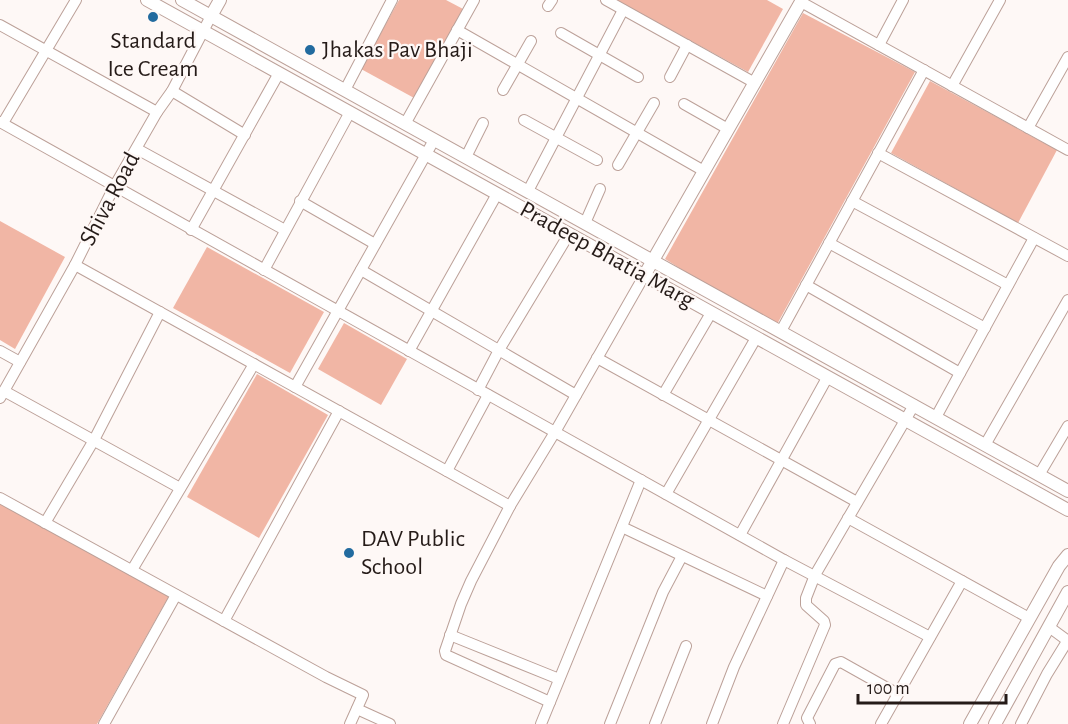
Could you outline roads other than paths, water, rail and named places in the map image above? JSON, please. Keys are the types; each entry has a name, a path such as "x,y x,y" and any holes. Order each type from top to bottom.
{"street":[{"path":"76,0 1,123 784,560 930,637"},
{"name":"Pradeep Bhatia Marg","path":"147,0 201,32 350,112 1068,510"},
{"name":"Pradeep Bhatia Marg","path":"182,0 1068,491"},
{"name":"Shiva Road","path":"2,394 75,265 114,188 172,91 201,32 220,0"},
{"path":"345,90 392,0"},
{"path":"405,124 474,0"},
{"path":"606,0 755,83"},
{"path":"879,45 903,0"},
{"path":"952,86 1000,0"},
{"path":"550,702 446,655 450,635 471,581 510,506 555,432 802,1 1068,150"},
{"path":"528,191 623,10"},
{"path":"0,25 158,112"},
{"path":"457,30 704,171"},
{"path":"561,33 638,76"},
{"path":"503,90 531,42"},
{"path":"670,77 687,45"},
{"path":"1028,128 1068,57"},
{"path":"781,331 924,70"},
{"path":"191,230 279,73"},
{"path":"172,91 245,135"},
{"path":"618,165 654,104"},
{"path":"684,104 728,129"},
{"path":"264,270 350,112"},
{"path":"524,120 597,160"},
{"path":"466,157 483,123"},
{"path":"295,387 434,140"},
{"path":"137,149 285,230"},
{"path":"878,153 1068,256"},
{"path":"585,223 600,189"},
{"path":"409,351 497,194"},
{"path":"300,201 375,244"},
{"path":"852,201 1008,285"},
{"path":"447,471 483,392 499,350 569,234"},
{"path":"936,417 1034,238"},
{"path":"829,243 985,328"},
{"path":"75,265 510,506"},
{"path":"361,270 576,395"},
{"path":"806,285 960,373"},
{"path":"986,445 1068,300"},
{"path":"45,523 94,440 160,312"},
{"path":"663,394 711,313"},
{"path":"666,494 756,338"},
{"path":"0,351 20,362"},
{"path":"597,358 857,502"},
{"path":"132,570 254,364"},
{"path":"740,535 827,378"},
{"path":"2,394 94,440 180,488"},
{"path":"783,724 824,629 824,621 806,605 806,598 815,575 914,405"},
{"path":"224,621 339,411"},
{"path":"1039,475 1068,426"},
{"path":"541,724 641,480"},
{"path":"0,498 363,695 350,724"},
{"path":"848,519 1029,618"},
{"path":"622,527 767,596"},
{"path":"970,724 1059,566 1068,555"},
{"path":"610,724 663,592 682,556"},
{"path":"712,724 734,667 784,560"},
{"path":"881,724 962,581"},
{"path":"995,724 1068,592"},
{"path":"104,724 176,595"},
{"path":"1021,724 1068,640 1049,627"},
{"path":"450,635 559,679"},
{"path":"655,724 686,646"},
{"path":"810,724 807,718 835,664 841,662 898,694"},
{"path":"357,710 390,724"}],"place":[{"name":"Standard Ice Cream","path":"153,17"},
{"name":"Jhakas Pav Bhaji","path":"310,50"},
{"name":"DAV Public School","path":"349,553"}]}
